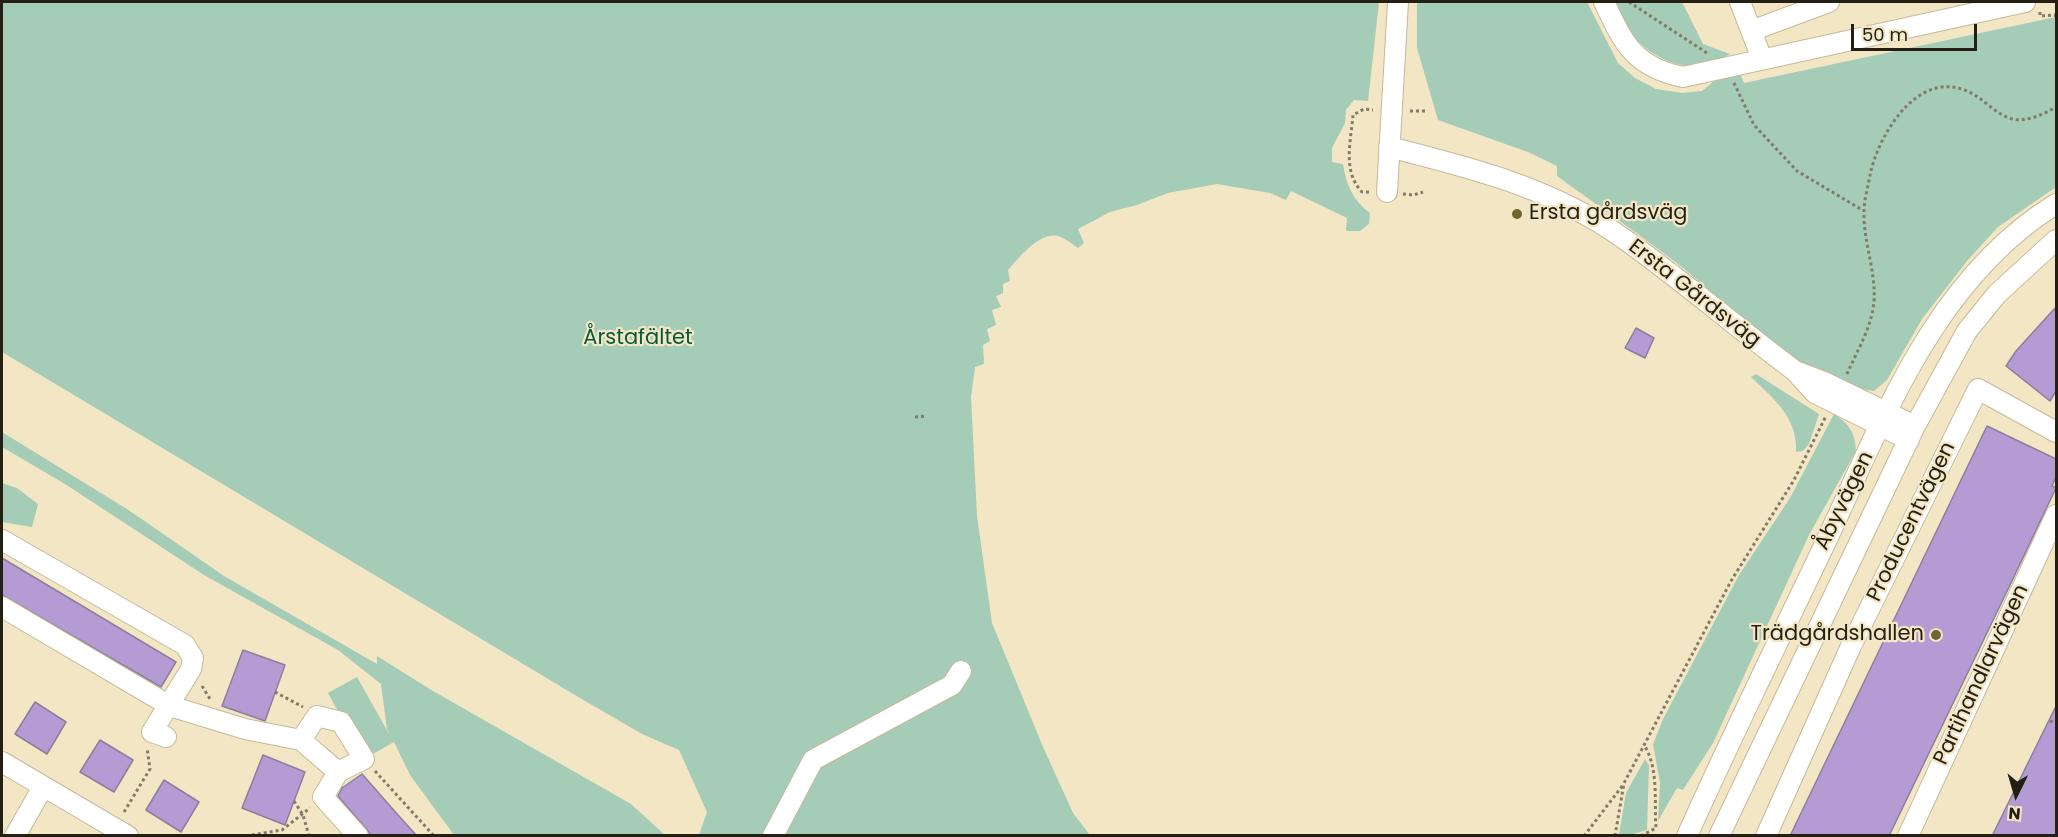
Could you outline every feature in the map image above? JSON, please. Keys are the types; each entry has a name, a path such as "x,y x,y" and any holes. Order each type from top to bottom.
{"street":[{"path":"1387,192 1398,2"},
{"path":"1604,2 1628,49 1646,65 1662,73 1683,77 2032,5"},
{"path":"1740,2 1762,59"},
{"path":"1751,31 1829,2"},
{"name":"Ersta Gårdsväg","path":"1389,147 1475,168 1508,179 1613,231 1795,371 1824,382 1884,420 1912,433"},
{"name":"Åbyvägen","path":"1687,836 1884,420 1929,334 1956,294 2012,235 2056,204"},
{"name":"Åbyvägen","path":"1719,836 1912,433 1967,331 1997,294 2056,240"},
{"name":"Producentvägen","path":"1766,836 1851,646 1978,389 2056,432"},
{"name":"Partihandlarvägen","path":"1908,836 2056,515"},
{"path":"2,540 185,645 193,658 191,669 170,706 159,735"},
{"path":"2,607 170,706 225,723 301,740 338,772"},
{"path":"773,836 813,760 952,685 961,671"},
{"path":"301,740 317,716 341,722 364,759 338,772 322,796 358,836"},
{"path":"2,762 118,833"},
{"path":"15,836 43,787"}],"path":[{"path":"1629,2 1704,52 1727,56 1727,68 1754,124 1797,171 1864,211"},
{"path":"2032,5 2040,16 2055,15 2056,19"},
{"path":"1843,381 1868,326 1874,303 1874,282 1864,211 1873,161 1885,134 1903,110 1923,93 1945,86 1966,90 2013,119 2040,116 2056,107"},
{"path":"1387,192 1362,192 1353,182 1349,163 1353,115 1364,109 1391,111"},
{"path":"1584,836 1624,783 1731,581 1794,480 1827,415"},
{"path":"915,417 927,416"},
{"path":"191,669 225,723"},
{"path":"276,692 317,716"},
{"path":"2050,720 2056,723"},
{"path":"118,833 150,769 147,749 159,735"},
{"path":"1641,836 1656,828 1653,766 1651,756 1644,745"},
{"path":"364,759 434,836"},
{"path":"1615,836 1624,783"},
{"path":"246,836 282,830 303,815 322,796"},
{"path":"294,801 303,815 309,836"}],"green space":[{"name":"Årstafältet","path":"2,2 1379,2 1368,101 1354,100 1346,110 1345,123 1332,148 1332,162 1343,164 1351,192 1370,213 1369,224 1360,231 1346,231 1347,218 1291,191 1286,200 1270,193 1217,184 1168,193 1110,212 1078,229 1084,243 1078,248 1058,236 1044,238 1037,242 1008,270 1010,281 1003,284 1003,293 996,296 1001,307 992,310 996,325 987,329 990,341 983,345 984,364 975,367 971,397 977,516 992,623 1073,813 1090,835 699,835 707,812 679,750 642,734 580,698 2,352"},
{"path":"1417,2 1587,2 1618,63 1635,78 1656,89 1682,93 1702,91 1713,82 1740,74 1744,83 2056,17 2056,187 1998,227 1967,261 1922,319 1887,380 1874,391 1845,384 1793,359 1769,341 1678,264 1557,176 1557,166 1528,152 1438,120 1417,48"},
{"path":"1616,2 1682,2 1703,44 1730,54 1712,64 1694,66 1663,59 1638,41 1628,29 1620,16"},
{"path":"1756,374 1819,414 1809,444 1803,451 1796,452 1796,440 1789,419 1776,401 1751,377"},
{"path":"1834,414 1850,429 1856,451 1809,535 1713,743 1683,790 1677,788 1658,821 1660,783 1653,744 1663,719 1739,575 1790,498"},
{"path":"2,432 130,511 224,576 377,664 377,656 433,691 631,804 665,835 454,835 410,775 394,742 364,759 328,693 357,677 392,739 387,729 381,684 338,650 204,575 65,484 2,447"},
{"path":"2,483 17,488 38,504 32,527 2,522"},
{"path":"1645,759 1649,765 1647,830 1630,835 1619,835 1626,793"}],"building":[{"path":"2056,307 2056,391 2050,401 2006,366 2016,351"},
{"path":"1636,328 1654,338 1645,358 1625,348"},
{"name":"Trädgårdshallen","path":"1987,426 2056,459 2056,477 2052,486 2056,488 2011,583 1889,836 1790,836"},
{"path":"2,558 176,662 161,687 2,595"},
{"path":"243,650 285,665 265,721 222,706"},
{"path":"35,702 66,722 47,754 15,734"},
{"path":"2056,706 2056,836 1992,836"},
{"path":"100,740 133,760 114,792 80,772"},
{"path":"263,755 305,772 285,825 242,808"},
{"path":"362,774 417,836 372,836 338,796 342,788"},
{"path":"164,780 199,802 181,832 146,810"}],"place":[{"name":"Ersta gårdsväg","path":"1517,214"},
{"name":"Trädgårdshallen","path":"1936,635"}]}
